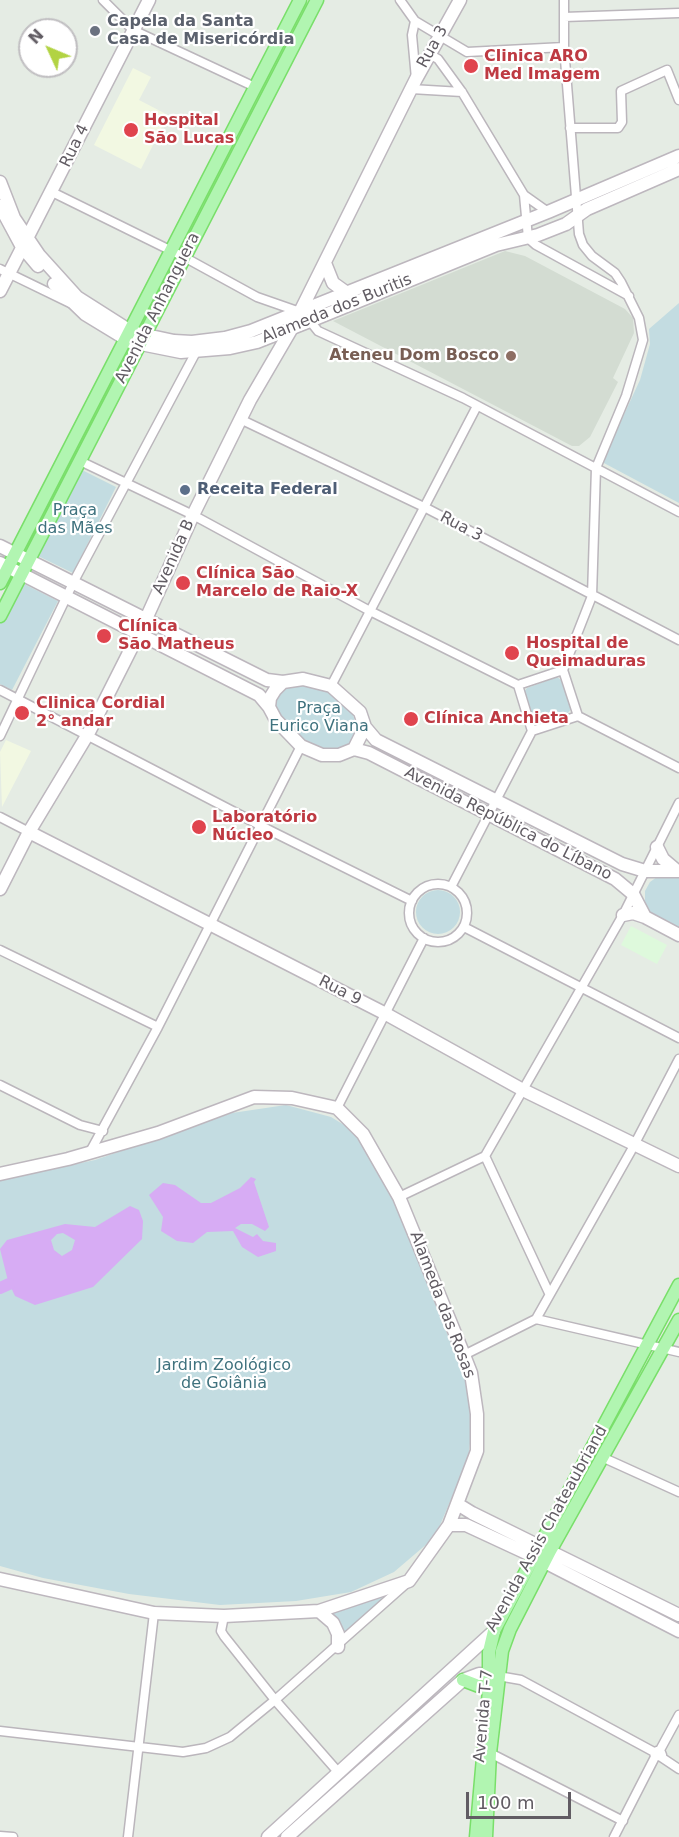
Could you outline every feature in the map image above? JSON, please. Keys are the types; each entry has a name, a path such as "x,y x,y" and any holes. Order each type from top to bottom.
{"main road":[{"name":"Rua 4","path":"0,291 5,271 25,242 52,192 149,0"},
{"name":"Avenida Anhanguera","path":"0,583 4,565 15,553 300,0"},
{"name":"Avenida Anhanguera","path":"0,616 317,0"},
{"name":"Rua 3","path":"296,320 429,54 459,0"},
{"name":"Alameda dos Buritis","path":"142,340 167,351 196,352 248,344 296,320 313,307 548,212 679,156"},
{"name":"Alameda dos Buritis","path":"142,340 181,342 225,339 296,320 310,321 481,251 528,238 576,218 587,209 679,169"},
{"path":"0,182 25,242 77,297 128,335"},
{"path":"0,206 73,305 128,335 142,340"},
{"path":"325,263 333,283 347,293"},
{"name":"Avenida B","path":"0,889 29,832 88,734 146,619 240,419 296,320"},
{"path":"0,546 74,581 267,680 283,682 303,679 331,686 360,712 365,727 354,749 331,756 301,746 276,720 259,695 4,565"},
{"path":"269,707 270,698 283,682"},
{"name":"Avenida República do Líbano","path":"365,727 376,740 622,864 645,871 677,871"},
{"name":"Avenida República do Líbano","path":"354,749 369,753 615,879 633,894 645,917"},
{"path":"422,780 429,765"},
{"name":"Rua 9","path":"29,832 386,1014 523,1090 679,1166"},
{"path":"657,847 663,859 677,871"},
{"path":"622,915 633,913 645,917 679,935"},
{"path":"0,1174 158,1133 254,1097 292,1098 337,1108"},
{"name":"Alameda das Rosas","path":"337,1108 363,1134 399,1197 471,1373 477,1414 477,1451 459,1505 449,1525 409,1581"},
{"name":"Avenida Assis Chateaubriand","path":"493,1675 542,1554 679,1285"},
{"name":"Avenida Assis Chateaubriand","path":"268,1837 494,1631 604,1458 679,1320"},
{"path":"459,1505 469,1519 679,1615"},
{"path":"449,1525 469,1519"},
{"path":"542,1554 679,1631"},
{"path":"0,1579 154,1613 224,1616 319,1611 409,1581"},
{"path":"319,1611 333,1623 338,1634 338,1647"},
{"name":"Avenida T-7","path":"486,1837 493,1675 489,1652 494,1631"},
{"path":"291,1835 463,1680 479,1674 493,1675"},
{"name":"Avenida T-7","path":"476,1837 489,1690 493,1675"},
{"path":"463,1680 489,1690"}],"street":[{"path":"103,0 133,30 255,87"},
{"path":"400,0 415,21 467,52 564,47"},
{"path":"564,0 564,47 576,218 583,245 592,256 615,273 629,296 639,318 643,340 626,396 596,468 592,596 563,670 578,716 679,768"},
{"path":"564,18 679,13"},
{"path":"415,21 412,35 414,84 462,92"},
{"path":"429,54 438,59 462,92 524,195 548,212"},
{"path":"570,128 618,128 622,122 621,91 668,70 679,100"},
{"path":"52,192 184,257 296,320"},
{"path":"524,195 528,238 536,245 629,296"},
{"path":"5,271 73,305"},
{"path":"608,285 615,273"},
{"path":"313,307 310,321 318,331 477,406 679,512"},
{"path":"0,736 74,581 196,352"},
{"path":"331,686 426,508 477,406"},
{"name":"Rua 3","path":"240,419 426,508 679,640"},
{"path":"80,461 193,515 370,611 518,685 563,670"},
{"path":"518,685 532,731"},
{"path":"0,690 261,826 412,901"},
{"path":"451,887 532,731 578,716"},
{"path":"90,1152 158,1027 301,746"},
{"path":"399,1197 485,1156 622,915 679,803"},
{"name":"Rua 9","path":"0,817 29,832"},
{"path":"433,885 451,887 464,900 467,909 464,927 451,939 433,942 424,938 412,926 410,909 412,901 425,888 433,885"},
{"path":"464,927 679,1038"},
{"path":"337,1108 424,938"},
{"path":"0,950 158,1027"},
{"path":"464,1355 536,1319 635,1143 679,1059"},
{"path":"0,1085 80,1125 103,1131"},
{"path":"485,1156 549,1293"},
{"path":"536,1319 679,1352"},
{"path":"604,1458 679,1492"},
{"path":"0,1731 183,1752 206,1748 230,1737 338,1647 409,1581"},
{"path":"128,1837 154,1613"},
{"path":"224,1616 221,1631 224,1636 274,1700 339,1773"},
{"path":"493,1675 521,1680 679,1769"},
{"path":"614,1837 679,1715"},
{"path":"490,1754 623,1821"},
{"path":"0,1836 13,1837"}],"shaded area":[{"name":"Hospital São Lucas","path":"133,68 151,77 139,100 168,115 141,169 94,145"},
{"name":"Ateneu Dom Bosco","path":"505,251 525,256 625,309 633,318 634,333 613,378 618,382 590,437 579,446 572,446 333,321"},
{"path":"6,740 31,751 2,807 0,752"},
{"path":"631,926 667,945 657,964 621,945"},
{"path":"251,1177 256,1179 254,1182 269,1227 265,1231 252,1224 241,1224 235,1228 253,1237 257,1234 263,1241 276,1243 276,1251 258,1257 242,1247 233,1231 207,1232 193,1243 177,1241 161,1231 163,1217 149,1195 163,1183 175,1185 201,1203 211,1203 240,1188"},
{"path":"130,1206 139,1210 143,1221 142,1239 93,1287 35,1305 15,1296 8,1281 0,1249 7,1240 65,1224 95,1227","holes":["63,1233 75,1240 72,1250 62,1256 54,1250 51,1240 57,1234"]}],"green space":[{"path":"679,303 679,503 602,462 640,380 650,344 649,329"},
{"name":"Praça das Mães","path":"78,468 116,487 73,573 34,554"},
{"path":"20,582 58,601 12,690 0,684 0,620"},
{"path":"557,677 561,680 571,709 567,714 539,724 533,720 524,692 527,688"},
{"name":"Praça Eurico Viana","path":"297,683 321,687 347,703 359,728 357,738 342,751 327,751 308,744 294,734 273,706 277,693 285,685"},
{"path":"669,873 679,878 679,930 650,914 645,901 645,891 650,882 661,874"},
{"path":"438,890 453,897 460,912 453,927 438,934 423,927 416,912 423,897"},
{"name":"Jardim Zoológico de Goiânia","path":"286,1105 331,1117 349,1128 363,1144 391,1193 472,1396 473,1420 468,1459 435,1537 394,1572 351,1592 296,1601 220,1605 129,1594 43,1578 0,1566 0,1180 95,1160 232,1113"},
{"path":"390,1594 343,1637 328,1614"}],"waterway":[{"path":"0,1288 9,1284"}],"place":[{"name":"Capela da Santa Casa de Misericórdia","path":"95,31"},
{"name":"Clinica ARO Med Imagem","path":"471,66"},
{"name":"Hospital São Lucas","path":"131,130"},
{"name":"Ateneu Dom Bosco","path":"511,356"},
{"name":"Receita Federal","path":"185,490"},
{"name":"Clínica São Marcelo de Raio-X","path":"183,583"},
{"name":"Clínica São Matheus","path":"104,636"},
{"name":"Hospital de Queimaduras","path":"512,653"},
{"name":"Clinica Cordial 2° andar","path":"22,713"},
{"name":"Clínica Anchieta","path":"411,719"},
{"name":"Laboratório Núcleo","path":"199,827"}]}
